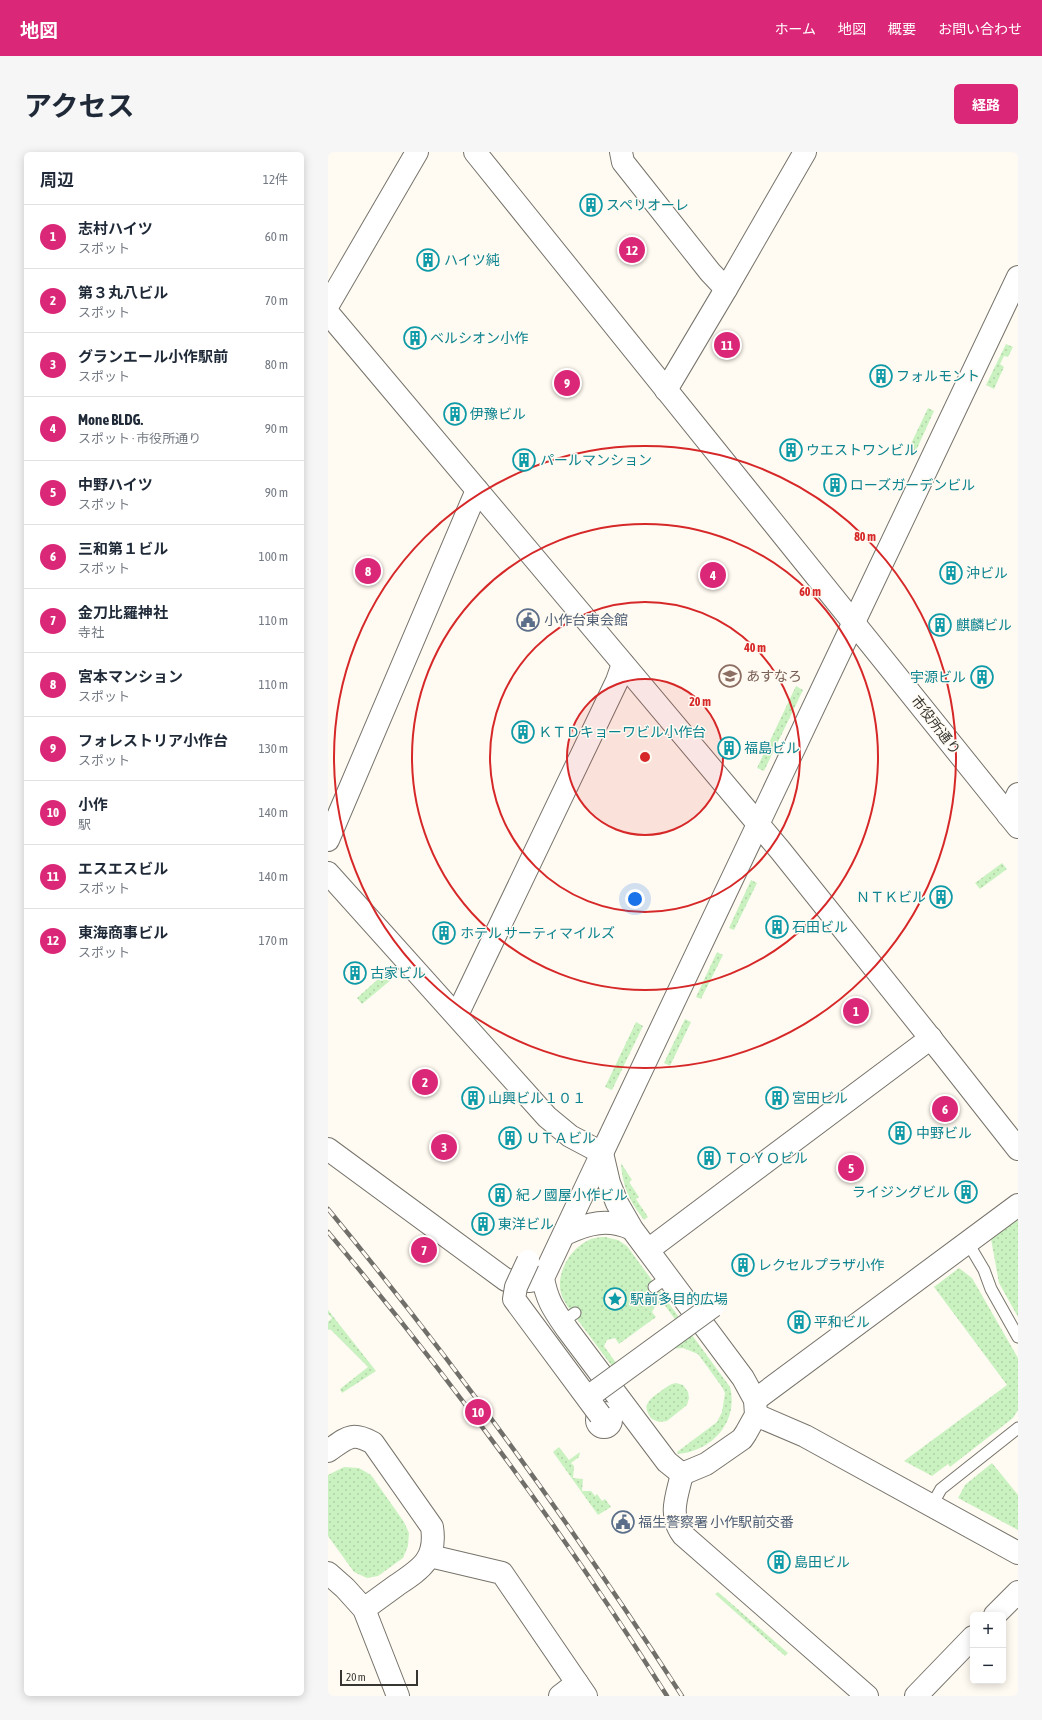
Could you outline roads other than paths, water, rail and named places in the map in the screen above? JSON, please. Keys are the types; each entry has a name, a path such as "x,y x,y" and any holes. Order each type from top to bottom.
{"street":[{"path":"328,306 417,152"},
{"name":"市役所通り","path":"475,152 1013,821"},
{"path":"621,152 623,162 710,272 726,289"},
{"path":"666,390 805,152"},
{"path":"682,1474 666,1462 569,1317 552,1308 546,1294 543,1278 1018,277"},
{"path":"328,313 758,824 931,1038 1018,1149"},
{"path":"328,840 477,490"},
{"path":"457,1015 613,689 623,664"},
{"path":"1013,821 1018,794"},
{"path":"328,873 558,1128 602,1153 609,1183 617,1202 632,1229 648,1250 661,1282 743,1378 756,1408 1018,1553"},
{"path":"648,1250 931,1038"},
{"path":"328,1149 506,1280 530,1281 543,1278"},
{"path":"682,1474 706,1464 742,1439 756,1408 1018,1205"},
{"path":"565,1234 580,1226 607,1223 620,1224 632,1229"},
{"path":"528,1261 516,1287 514,1299 589,1407 713,1306"},
{"path":"328,1451 350,1437 361,1436 373,1443 432,1527 434,1540 430,1556 421,1568 364,1609"},
{"path":"682,1474 674,1512 675,1521 683,1535 867,1696"},
{"path":"430,1556 502,1573 582,1690 560,1696"},
{"path":"328,1574 345,1588 364,1609 398,1696"},
{"path":"998,1612 1018,1592"},
{"path":"916,1696 970,1640"}],"lane":[{"path":"968,1243 984,1270 991,1289 1018,1337"},
{"path":"932,1505 942,1489 1018,1428"}],"railway":[{"path":"328,1209 422,1327 512,1447 599,1570 682,1696"},
{"path":"328,1232 419,1344 505,1458 588,1576 667,1696"}],"place":[{"name":"スペリオーレ","path":"591,205"},
{"name":"東海商事ビル","path":"632,250"},
{"name":"ハイツ純","path":"428,260"},
{"name":"ベルシオン小作","path":"415,338"},
{"name":"エスエスビル","path":"727,345"},
{"name":"フォルモント","path":"881,376"},
{"name":"フォレストリア小作台","path":"567,383"},
{"name":"伊豫ビル","path":"455,414"},
{"name":"ウエストワンビル","path":"791,450"},
{"name":"パールマンション","path":"524,460"},
{"name":"ローズガーデンビル","path":"835,485"},
{"name":"宮本マンション","path":"368,571"},
{"name":"沖ビル","path":"951,573"},
{"name":"Mone BLDG.","path":"713,575"},
{"name":"小作台東会館","path":"528,620"},
{"name":"麒麟ビル","path":"940,625"},
{"name":"あすなろ","path":"730,676"},
{"name":"宇源ビル","path":"982,677"},
{"name":"ＫＴＤキョーワビル小作台","path":"523,732"},
{"name":"福島ビル","path":"729,748"},
{"name":"ＮＴＫビル","path":"941,897"},
{"name":"石田ビル","path":"777,927"},
{"name":"ホテル サーティマイルズ","path":"444,933"},
{"name":"古家ビル","path":"355,973"},
{"name":"志村ハイツ","path":"856,1011"},
{"name":"第３丸八ビル","path":"425,1082"},
{"name":"山興ビル１０１","path":"473,1098"},
{"name":"宮田ビル","path":"777,1098"},
{"name":"三和第１ビル","path":"945,1109"},
{"name":"中野ビル","path":"900,1133"},
{"name":"ＵＴＡビル","path":"510,1138"},
{"name":"グランエール小作駅前","path":"444,1147"},
{"name":"ＴＯＹＯビル","path":"709,1158"},
{"name":"中野ハイツ","path":"851,1168"},
{"name":"ライジングビル","path":"966,1192"},
{"name":"紀ノ國屋小作ビル","path":"500,1195"},
{"name":"東洋ビル","path":"483,1224"},
{"name":"金刀比羅神社","path":"424,1250"},
{"name":"レクセルプラザ小作","path":"743,1265"},
{"name":"駅前多目的広場","path":"615,1299"},
{"name":"平和ビル","path":"799,1322"},
{"name":"小作","path":"478,1412"},
{"name":"福生警察署 小作駅前交番","path":"623,1522"},
{"name":"島田ビル","path":"779,1562"}]}
